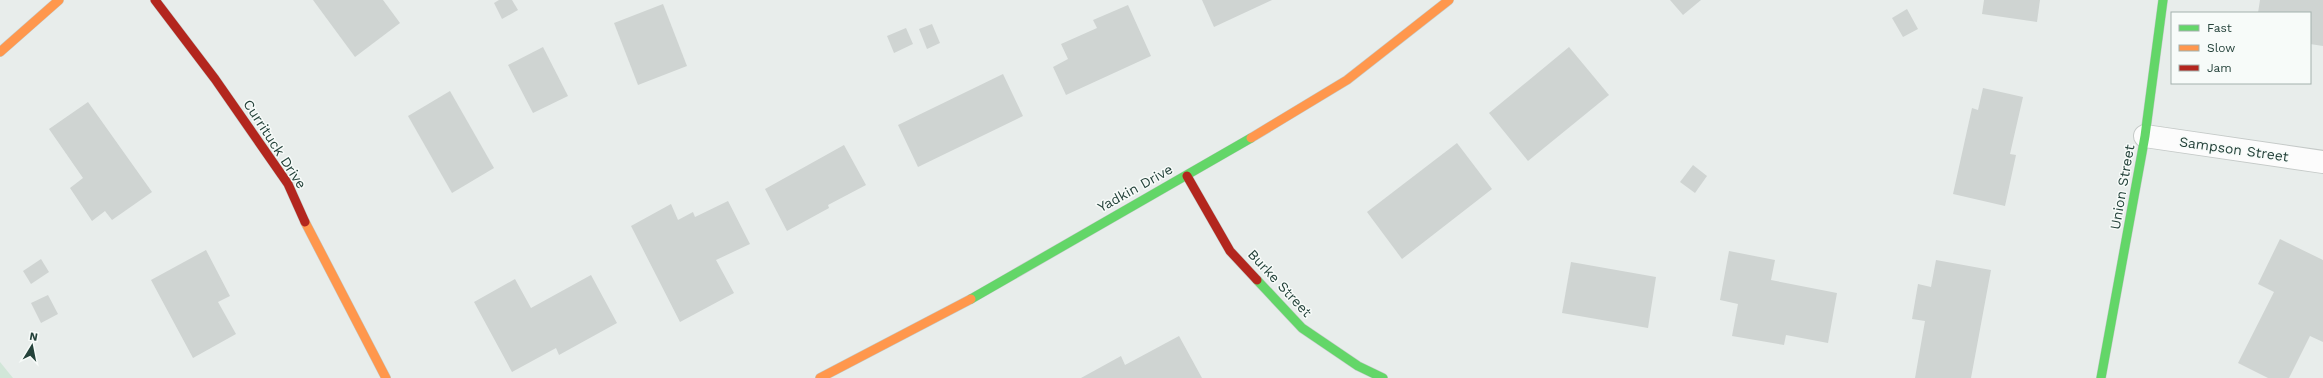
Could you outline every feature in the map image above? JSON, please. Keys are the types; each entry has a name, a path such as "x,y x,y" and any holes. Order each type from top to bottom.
{"street":[{"path":"0,52 59,0"},
{"name":"Currituck Drive","path":"155,0 215,79 288,184 302,217 386,378"},
{"name":"Yadkin Drive","path":"820,378 962,304 1119,212 1187,176 1347,80 1449,0"},
{"name":"Union Street","path":"2100,378 2145,136 2163,0"},
{"name":"Sampson Street","path":"2145,136 2323,162"},
{"name":"Burke Street","path":"1187,176 1230,251 1302,328 1358,366 1383,378"}],"green space":[{"path":"0,362 13,378 0,378"}],"building":[{"path":"313,0 383,0 400,23 355,57"},
{"path":"499,0 512,0 518,10 502,19 494,3"},
{"path":"1202,0 1272,0 1214,27"},
{"path":"1670,0 1701,0 1683,15"},
{"path":"1984,0 2040,0 2037,22 1982,14"},
{"path":"2260,0 2323,0 2323,46 2311,44 2311,12 2258,12"},
{"path":"663,4 687,66 638,85 614,23"},
{"path":"1128,5 1151,56 1066,95 1053,67 1068,59 1061,44 1097,28 1093,20"},
{"path":"1907,9 1918,29 1903,37 1892,18"},
{"path":"932,24 940,43 927,49 919,29"},
{"path":"906,28 913,44 894,53 887,36"},
{"path":"543,47 568,96 533,113 508,65"},
{"path":"1569,47 1609,95 1528,161 1489,113"},
{"path":"1003,74 1023,116 918,167 898,125"},
{"path":"1983,88 2023,97 2010,154 2016,155 2005,206 1953,194 1972,108 1978,110"},
{"path":"450,91 494,168 452,193 408,116"},
{"path":"88,102 152,192 112,220 105,211 92,221 70,188 83,178 49,129"},
{"path":"1457,143 1492,189 1402,259 1367,212"},
{"path":"844,145 866,185 828,205 829,208 787,231 765,189"},
{"path":"1693,165 1707,176 1695,193 1680,182"},
{"path":"728,201 750,244 716,260 734,293 680,322 631,226 671,204 678,220 693,212 695,217"},
{"path":"2280,239 2323,260 2323,342 2310,336 2289,378 2268,378 2238,363 2274,292 2258,284"},
{"path":"206,250 230,296 218,302 236,334 193,358 151,280"},
{"path":"1729,251 1775,260 1771,280 1837,293 1828,343 1786,335 1784,345 1732,336 1738,304 1720,300"},
{"path":"41,259 49,272 31,284 23,271"},
{"path":"1936,260 1991,270 1971,378 1915,378 1925,321 1912,319 1918,284 1931,287"},
{"path":"1571,262 1656,277 1648,328 1562,313"},
{"path":"591,275 617,323 559,355 556,348 512,372 474,302 515,279 531,308"},
{"path":"48,295 58,314 41,323 31,303"},
{"path":"1179,336 1202,378 1081,378 1121,356 1125,365"}],"traffic: fast":[{"path":"2101,378 2145,136 2163,0"},
{"path":"971,299 1251,138"},
{"path":"1257,280 1302,328 1358,366 1383,378"}],"traffic: slow":[{"path":"0,52 59,0"},
{"path":"1251,138 1347,80 1449,0"},
{"path":"305,222 386,378"},
{"path":"820,378 971,299"}],"traffic: jam":[{"path":"155,0 215,79 288,184 305,222"},
{"path":"1187,176 1230,251 1257,280"}]}
